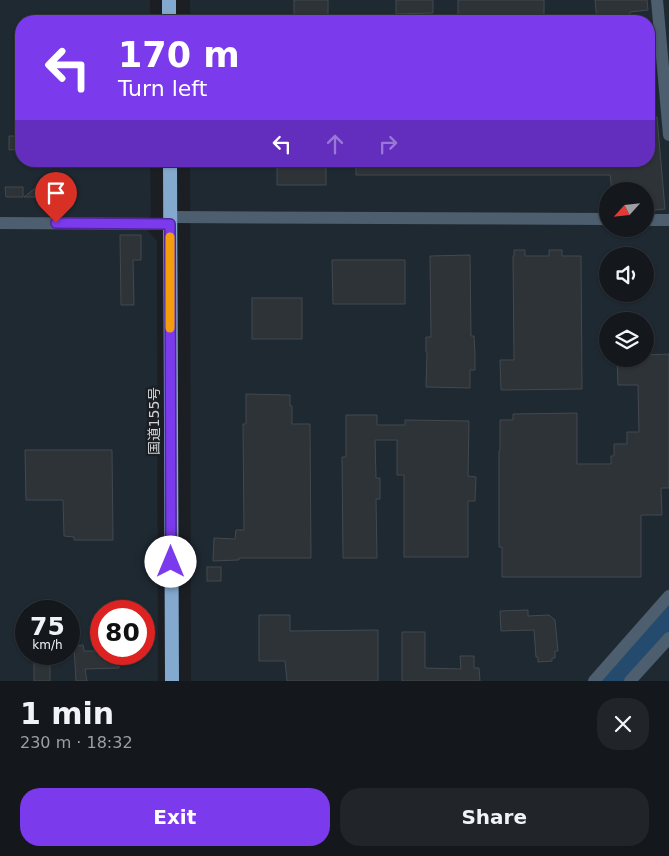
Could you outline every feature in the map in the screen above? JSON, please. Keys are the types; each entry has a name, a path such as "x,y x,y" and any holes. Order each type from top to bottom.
{"highway":[{"path":"169,0 169,15"},
{"name":"国道155号","path":"170,167 172,681"}],"street":[{"path":"657,0 669,135"},
{"path":"0,223 170,220 599,219"},
{"path":"654,220 669,220"},
{"path":"594,681 669,596"},
{"path":"630,681 669,638"}],"shaded area":[{"path":"0,0 150,0 150,15 15,15 15,167 150,167 151,214 147,230 157,241 158,681 0,681"},
{"path":"190,0 669,0 669,681 191,681 190,167 655,167 655,15 190,15"}],"building":[{"path":"294,0 328,0 328,15 294,15"},
{"path":"396,0 433,0 433,13 396,14"},
{"path":"458,0 544,0 544,15 458,15"},
{"path":"595,0 647,0 648,10 630,12 630,15 596,15"},
{"path":"655,117 657,117 665,209 654,210 654,182 611,182 610,175 356,175 356,167 655,167"},
{"path":"9,136 15,136 15,150 9,150"},
{"path":"277,167 326,167 326,185 277,185"},
{"path":"43,182 69,182 69,196 67,196 67,200 24,197"},
{"path":"5,187 23,187 23,197 6,197"},
{"path":"120,235 141,235 141,260 133,260 134,305 121,305"},
{"path":"514,250 525,250 525,256 549,256 549,250 562,250 562,256 581,256 582,389 501,390 500,360 514,360"},
{"path":"470,255 471,336 474,336 475,370 470,370 470,388 426,387 426,337 431,337 430,256"},
{"path":"332,260 405,260 405,304 333,304"},
{"path":"252,298 302,298 302,339 252,339"},
{"path":"669,354 669,488 661,488 662,515 641,515 641,577 502,577 502,547 499,547 500,420 513,420 513,414 577,413 577,464 611,464 611,456 614,456 614,444 627,444 627,432 639,432 638,385 618,385 617,367 654,367 654,355"},
{"path":"246,394 290,395 292,424 310,424 311,558 239,558 239,560 213,561 214,538 235,539 236,530 244,530 243,424 246,424"},
{"path":"346,415 377,415 377,425 405,425 405,420 469,421 468,476 476,477 475,501 468,501 468,557 404,557 404,475 397,475 397,440 375,440 376,478 380,478 380,499 376,499 377,558 343,558 342,457 346,457"},
{"path":"25,450 112,450 113,540 74,540 74,537 64,536 63,500 26,500"},
{"path":"207,567 221,567 221,581 207,581"},
{"path":"528,610 528,616 549,615 555,620 558,651 555,651 555,658 552,658 552,661 538,662 534,630 501,631 500,611"},
{"path":"259,615 290,615 290,631 378,630 378,681 287,681 285,661 259,661"},
{"path":"402,632 425,632 425,668 461,669 460,656 474,656 474,668 479,668 480,681 402,681"},
{"path":"80,645 83,645 84,651 90,651 90,665 119,665 119,668 85,669 87,681 76,681 75,665 80,665"},
{"path":"34,665 50,665 50,681 34,681"}],"waterway":[{"path":"610,681 669,614"}],"slow traffic":[{"path":"170,237 170,328"}],"route":[{"path":"56,223 170,224 171,562"}]}
